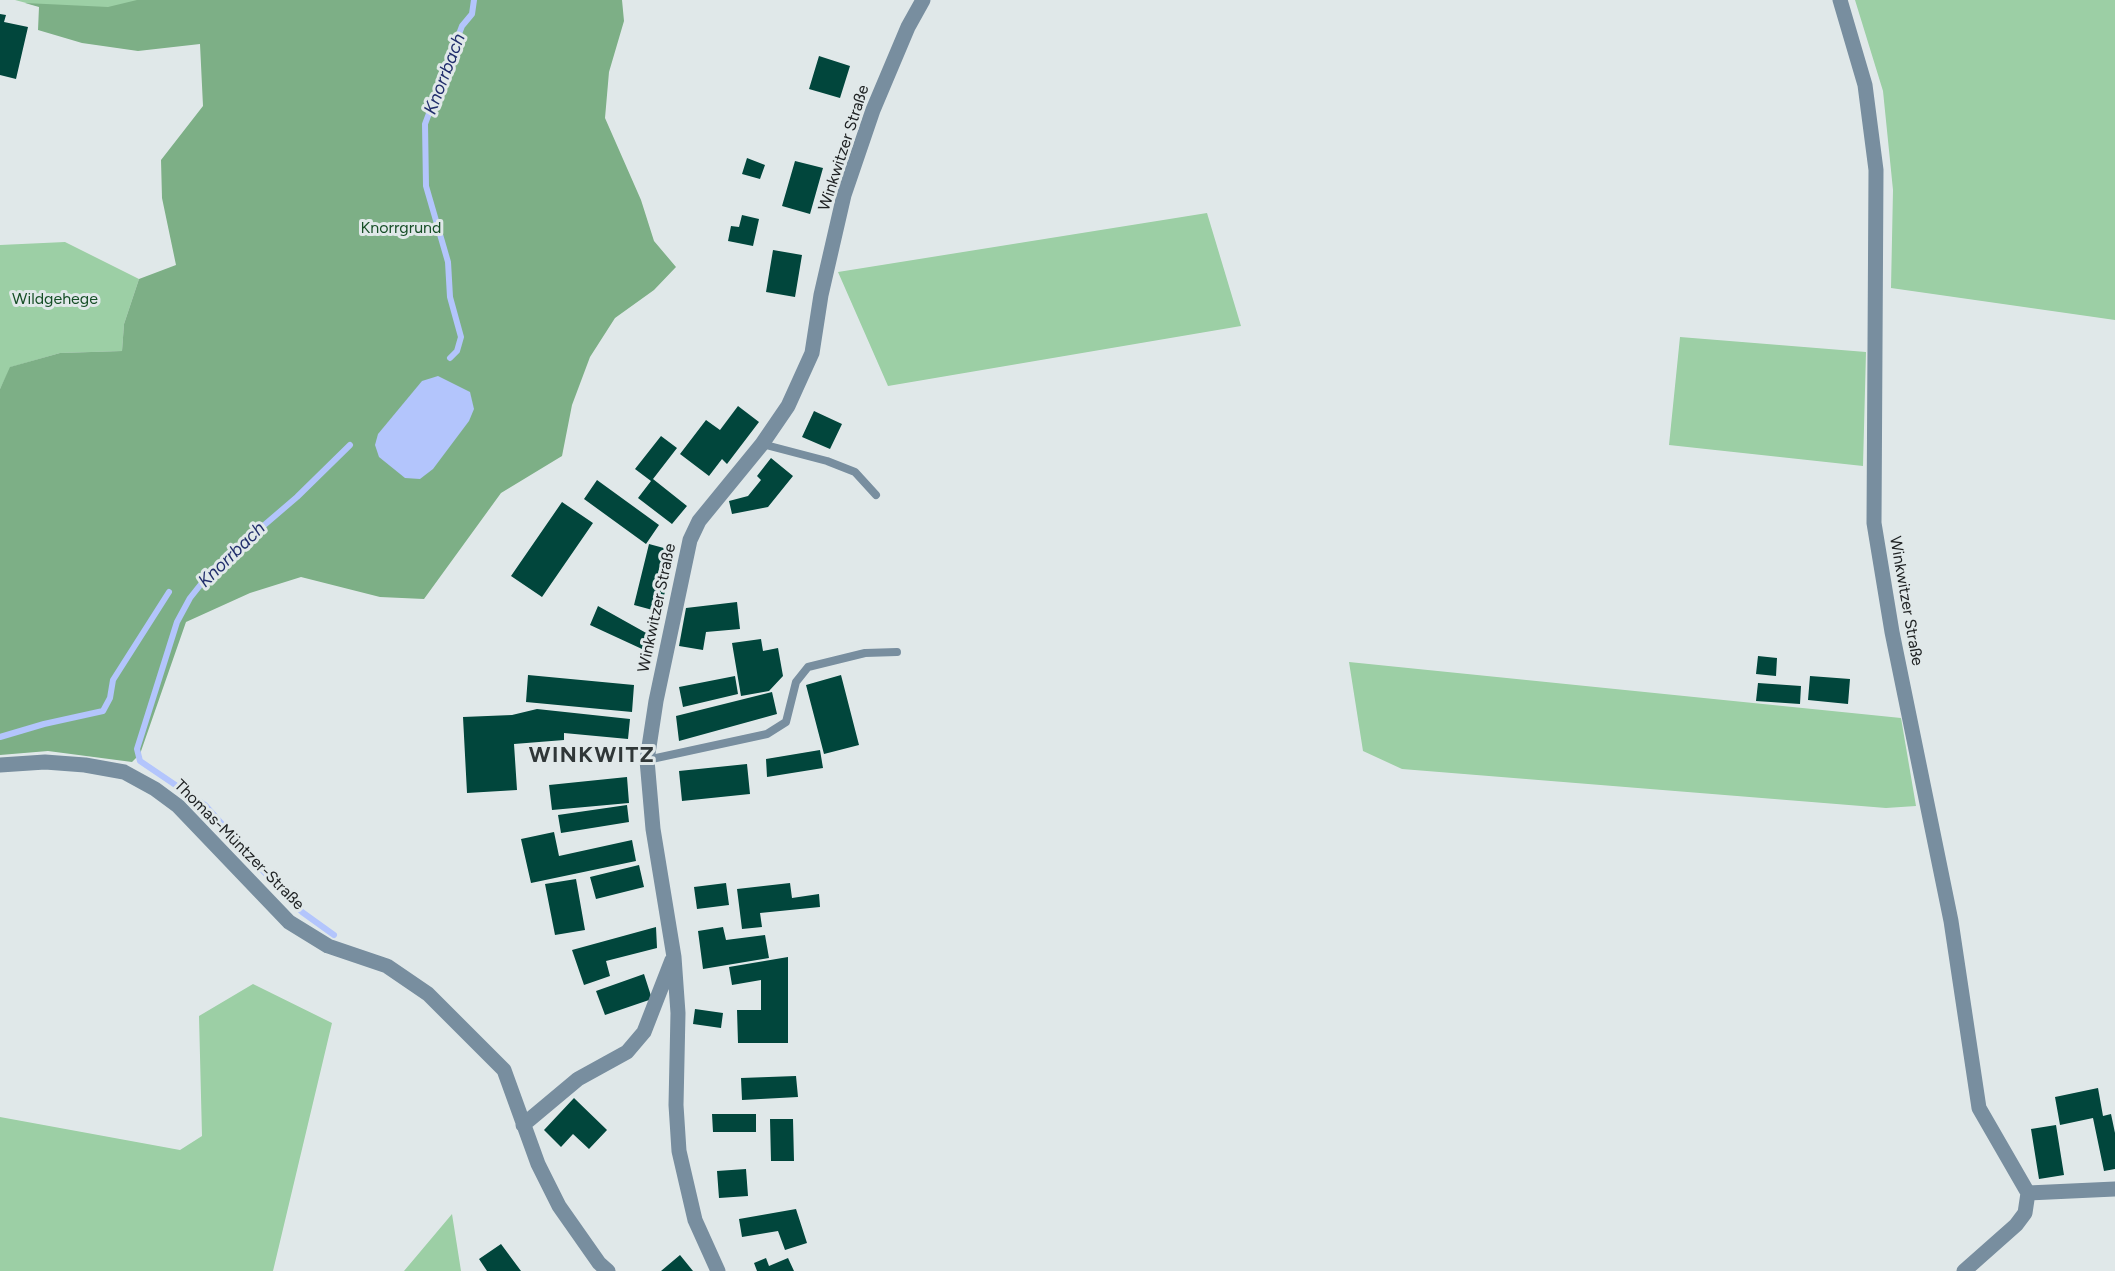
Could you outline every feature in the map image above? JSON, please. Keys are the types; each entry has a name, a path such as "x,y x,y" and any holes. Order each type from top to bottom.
{"street":[{"name":"Winkwitzer Straße","path":"718,1271 695,1220 679,1151 676,1105 678,1013 674,957 653,829 647,760 656,701 690,540 699,521 762,444 788,406 812,353 821,295 844,195 873,110 908,27 923,0"},
{"name":"Winkwitzer Straße","path":"1840,0 1865,85 1876,170 1875,534 1892,632 1951,921 1979,1108 2028,1193"},
{"name":"Thomas-Müntzer-Straße","path":"0,765 45,762 85,765 124,772 155,789 178,806 290,922 328,946 387,966 428,994 504,1070 523,1125 559,1206 599,1263 608,1271"},
{"path":"523,1125 578,1079 627,1052 644,1032 674,957"},
{"path":"1964,1271 2016,1225 2025,1214 2028,1193 2115,1189"}],"lane":[{"path":"762,444 827,461 855,472 876,495"},
{"path":"647,760 767,734 786,722 796,682 808,667 865,653 897,652"}],"green space":[{"path":"15,0 183,0 68,14"},
{"name":"Knorrgrund","path":"137,0 622,0 624,21 609,72 605,118 641,200 654,241 676,267 654,290 615,318 590,357 572,405 562,456 501,493 424,599 380,597 301,577 250,593 186,622 140,754 132,762 48,751 0,755 0,389 10,367 60,353 122,351 124,324 139,279 176,265 162,198 161,160 203,106 200,44 138,51 82,43 38,30 39,7 25,3 108,7"},
{"path":"1855,0 2115,0 2115,320 1891,288 1893,190 1883,91"},
{"path":"1207,213 1241,326 888,386 838,272"},
{"name":"Wildgehege","path":"65,242 139,279 124,324 122,351 60,353 11,367 0,389 0,245"},
{"path":"1680,337 1866,352 1863,466 1669,445"},
{"path":"1349,662 1901,718 1916,806 1886,808 1402,769 1363,751"},
{"path":"253,984 332,1023 273,1271 0,1271 0,1117 180,1150 202,1136 199,1016"},
{"path":"452,1214 461,1271 404,1271"}],"water":[{"path":"438,376 470,392 474,409 469,421 433,469 420,479 405,478 379,457 375,445 378,434 422,381"}],"building":[{"path":"0,14 6,15 4,22 28,27 16,79 0,75"},
{"path":"819,56 850,66 840,98 809,89"},
{"path":"747,158 765,165 760,179 742,174"},
{"path":"795,161 823,168 810,214 782,206"},
{"path":"742,215 759,219 753,246 728,241 731,226 739,227"},
{"path":"773,250 802,255 795,297 766,292"},
{"path":"738,406 759,422 727,464 722,459 709,476 680,454 706,420 720,430"},
{"path":"814,411 842,424 830,449 802,437"},
{"path":"661,436 677,448 653,479 687,506 672,524 638,498 651,481 635,469"},
{"path":"771,458 793,476 768,507 732,514 729,501 748,496 761,480 757,476"},
{"path":"597,480 659,525 646,544 584,499"},
{"path":"562,502 593,523 542,597 511,576"},
{"path":"649,544 675,551 660,612 634,605"},
{"path":"737,602 740,629 706,632 703,650 679,646 686,608"},
{"path":"598,606 648,634 642,649 590,625"},
{"path":"761,639 763,651 778,648 783,676 769,691 741,696 732,643"},
{"path":"1758,656 1777,658 1776,676 1756,674"},
{"path":"528,675 634,685 632,712 526,702"},
{"path":"841,675 859,745 824,754 806,685"},
{"path":"735,676 738,694 683,707 679,687"},
{"path":"1810,676 1850,679 1848,704 1808,700"},
{"path":"1758,683 1801,686 1800,704 1756,701"},
{"path":"772,692 777,714 679,741 676,716"},
{"path":"537,709 630,719 628,739 564,733 564,740 514,744 517,790 467,793 463,717 512,715"},
{"path":"820,750 823,768 767,777 766,759"},
{"path":"747,764 750,794 682,801 679,771"},
{"path":"627,777 629,803 552,810 549,785"},
{"path":"627,805 629,822 561,833 558,815"},
{"path":"554,832 559,856 632,840 636,861 531,883 521,839"},
{"path":"639,865 644,887 596,899 590,877"},
{"path":"576,879 585,930 555,935 545,884"},
{"path":"726,883 729,905 697,909 694,887"},
{"path":"790,883 792,898 819,894 820,907 760,913 762,927 742,929 737,889"},
{"path":"656,927 657,948 606,961 610,976 584,985 572,950"},
{"path":"723,927 726,940 765,935 769,958 703,969 698,931"},
{"path":"788,957 788,1043 738,1043 737,1010 761,1010 761,980 732,985 729,967"},
{"path":"644,974 652,999 605,1015 596,991"},
{"path":"695,1009 723,1013 721,1028 693,1024"},
{"path":"796,1076 798,1097 742,1100 741,1078"},
{"path":"2098,1088 2103,1116 2111,1114 2115,1133 2115,1169 2104,1171 2093,1118 2060,1125 2055,1097"},
{"path":"574,1098 607,1130 589,1149 573,1134 561,1147 544,1130"},
{"path":"712,1114 756,1114 756,1132 713,1132"},
{"path":"770,1119 793,1119 794,1161 771,1161"},
{"path":"2056,1125 2064,1175 2039,1179 2031,1129"},
{"path":"746,1169 748,1196 719,1198 717,1171"},
{"path":"796,1209 807,1243 785,1250 778,1231 742,1237 739,1219"},
{"path":"501,1244 521,1271 487,1271 479,1259"},
{"path":"680,1255 693,1271 661,1271"},
{"path":"766,1258 769,1266 788,1258 794,1271 757,1271 754,1263"}],"waterway":[{"name":"Knorrbach","path":"450,358 457,351 461,337 450,297 448,262 426,186 425,124 462,26 472,14 474,0"},
{"name":"Knorrbach","path":"248,853 205,805 140,761 137,749 177,622 190,598 213,569 297,497 350,445"},
{"path":"0,737 44,724 103,711 110,698 113,680 169,592"},
{"path":"263,871 302,912 334,935"}],"district":[{"name":"WINKWITZ","path":"592,756"}]}
